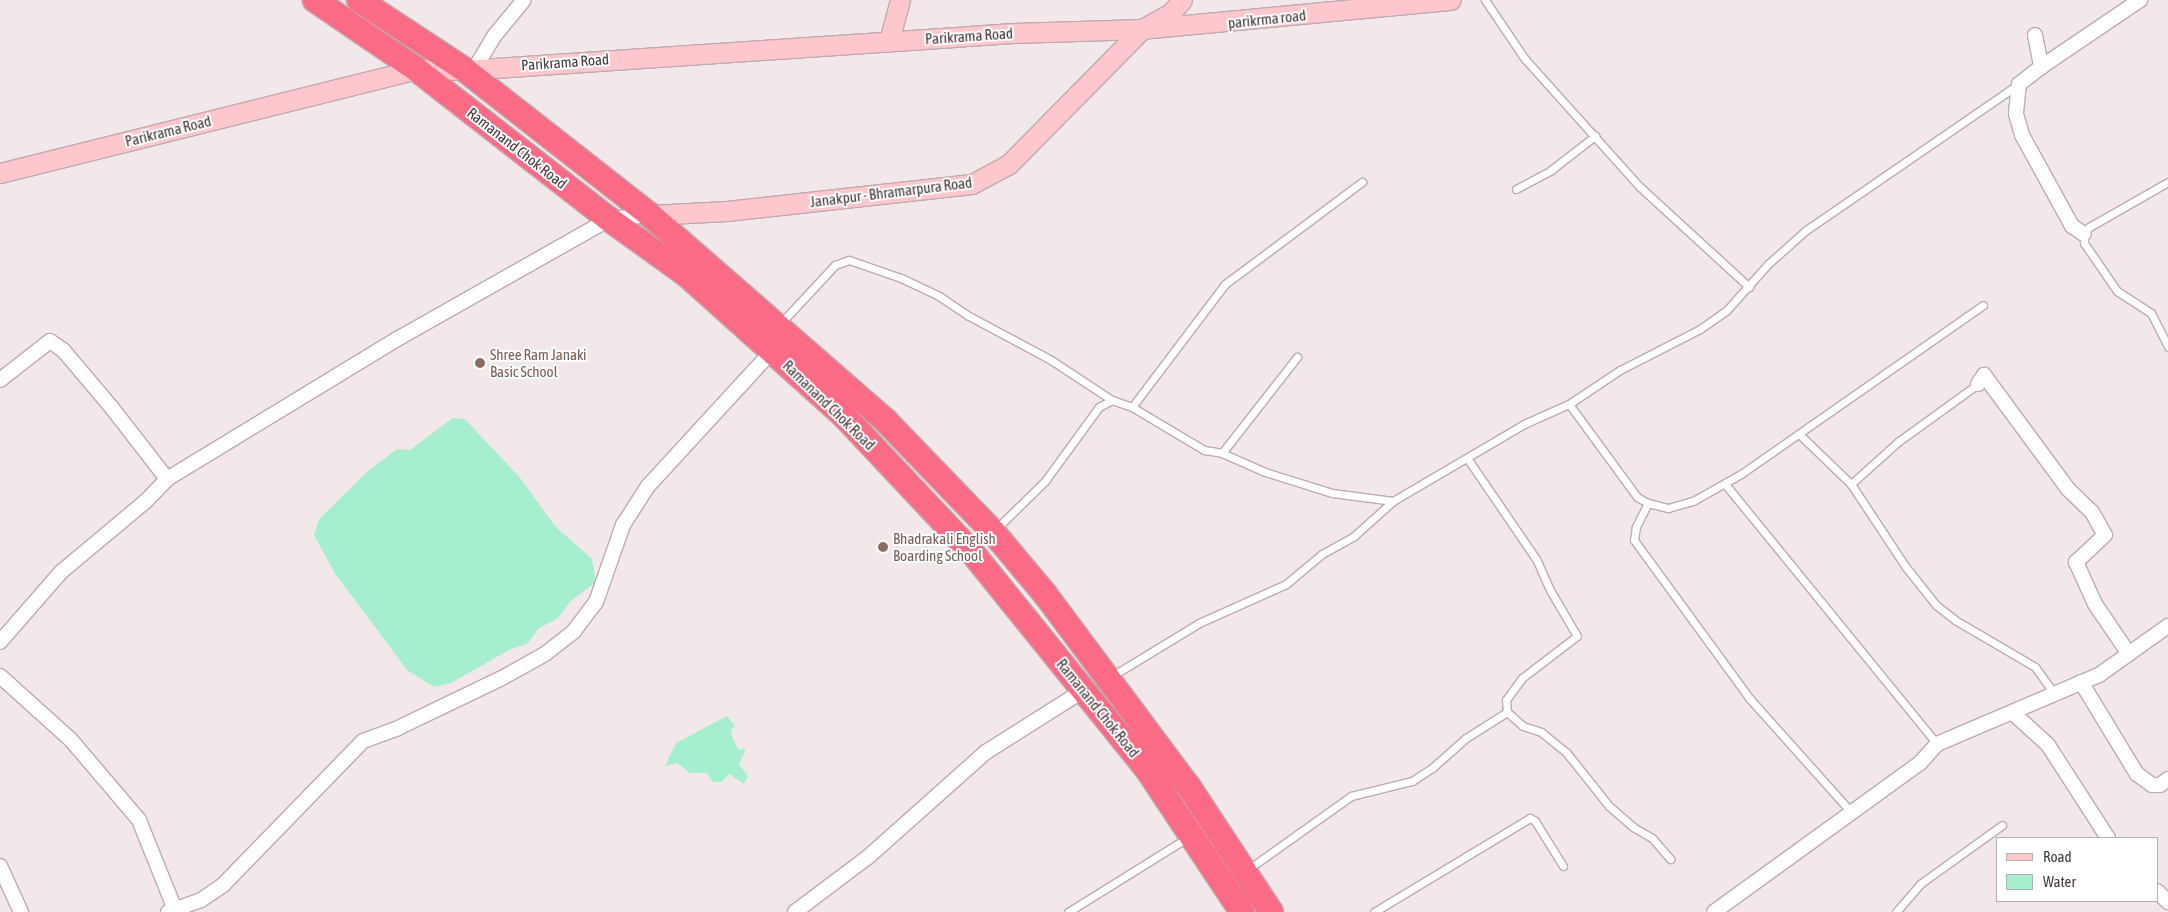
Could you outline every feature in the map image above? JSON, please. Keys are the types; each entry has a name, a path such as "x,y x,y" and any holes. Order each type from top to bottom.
{"highway":[{"name":"Ramanand Chok Road","path":"314,0 416,69 609,219 687,275 845,417 971,551 1084,690 1147,769 1242,912"},
{"name":"Ramanand Chok Road","path":"359,0 470,69 650,215 784,329 885,420 993,532 1109,678 1189,787 1271,912"}],"street":[{"path":"470,69 524,0"},
{"path":"889,41 900,0"},
{"name":"Janakpur - Bhramarpura Road","path":"650,215 727,211 972,184 1009,164 1142,29 1171,13 1182,0"},
{"name":"parikrma road","path":"1142,29 1451,0"},
{"path":"2084,234 2072,226 2022,136 2016,114 2019,84 2140,0"},
{"name":"Parikrama Road","path":"0,173 416,69 470,69 889,41 1142,29"},
{"path":"2035,35 2041,67"},
{"path":"0,642 61,572 146,501 167,479 399,338 609,219 650,215"},
{"path":"0,676 70,740 139,820 173,911 201,900 243,867 363,741 398,728 502,678 545,654 574,631 596,602 623,525 648,486 772,351 784,329"},
{"path":"0,380 50,341 63,350 112,408 167,479"},
{"path":"1978,384 1984,376 2068,489 2092,512 2105,535 2076,562 2095,604 2128,654"},
{"path":"1719,911 1920,763 1937,744 2100,675 2168,626"},
{"path":"2081,682 2137,774 2152,785 2168,779"},
{"path":"795,912 868,857 986,752 1084,690"},
{"path":"2013,713 2048,745 2107,837"},
{"path":"0,866 21,912"},
{"path":"2158,892 2168,902"}],"lane":[{"path":"1485,0 1525,59 1640,187 1749,287"},
{"path":"1109,678 1199,623 1286,584 1322,554 1354,536 1392,501 1524,424 1568,404 1620,370 1700,329 1726,311 1768,264 1828,214 2019,84"},
{"path":"1516,189 1550,170 1594,136"},
{"path":"1132,407 1225,284 1362,182"},
{"path":"2168,182 2090,226 2084,234 2084,243 2106,278 2117,291 2151,313 2168,347"},
{"path":"784,329 836,264 849,260 901,278 939,296 969,316 1051,360 1112,400 1132,407 1204,450 1222,453 1266,472 1332,493 1392,501"},
{"path":"1568,404 1637,497 1648,503 1668,508 1693,500 1725,484 1983,305"},
{"path":"1222,453 1297,358"},
{"path":"1851,484 1899,441 1978,384"},
{"path":"993,532 1045,482 1091,415 1112,400"},
{"path":"1799,434 1851,484 1905,566 1936,605 1955,620 2035,667 2054,693"},
{"path":"1468,458 1532,552 1577,636 1522,678 1506,700 1507,712 1523,726 1541,732 1566,752 1609,806 1633,827 1652,838 1670,859"},
{"path":"1725,484 1937,744"},
{"path":"1648,503 1636,527 1634,540 1750,699 1852,813"},
{"path":"1244,871 1351,796 1412,780 1466,738 1507,712"},
{"path":"1374,912 1530,818 1535,821 1563,866"},
{"path":"1896,912 1920,884 2002,825"},
{"path":"1068,912 1192,835"}],"water":[{"path":"453,418 465,419 521,479 555,526 592,559 596,582 571,601 557,619 539,628 527,644 511,649 451,683 434,687 407,670 334,572 314,535 319,519 368,471 397,449 410,450"},
{"path":"727,716 735,726 731,730 733,740 739,750 746,748 739,764 748,776 744,784 729,774 722,782 713,782 707,773 690,773 677,763 665,766 676,743"}],"place":[{"name":"Shree Ram Janaki Basic School","path":"480,363"},
{"name":"Bhadrakali English Boarding School","path":"883,547"}]}
